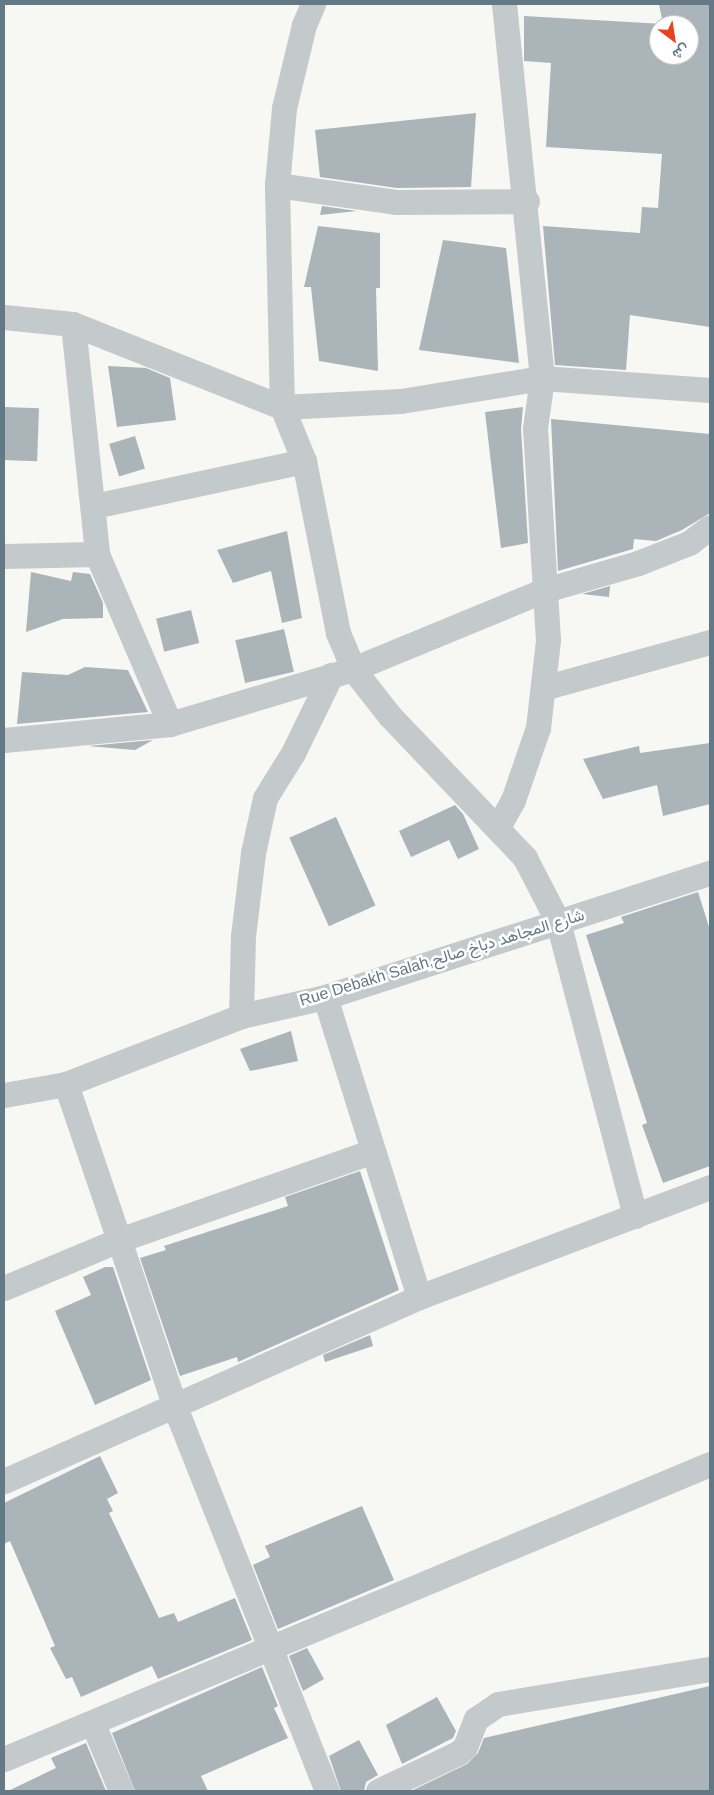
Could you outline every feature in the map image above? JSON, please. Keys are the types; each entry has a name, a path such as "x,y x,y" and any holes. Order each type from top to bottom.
{"street":[{"path":"241,1016 243,936 253,853 264,798 342,672 338,633 304,461 282,407 277,185 284,108 304,25 313,4"},
{"path":"498,828 513,800 538,728 548,640 535,428 542,378 527,200 504,4"},
{"path":"277,185 396,202 527,200"},
{"path":"4,317 73,324 282,407 401,401 542,378 710,390"},
{"path":"73,324 94,506 97,554 170,724"},
{"path":"94,506 304,461"},
{"path":"4,740 170,724 342,672 545,590 638,562 689,543 710,527"},
{"path":"4,556 97,554"},
{"path":"542,688 710,642"},
{"path":"342,672 390,716 525,858 558,922 635,1216"},
{"name":"Rue Debakh Salah,شارع المجاهد دباخ صالح","path":"4,1094 66,1084 241,1016 325,997 710,873"},
{"path":"325,997 419,1297"},
{"path":"66,1084 174,1404 327,1791"},
{"path":"4,1288 119,1240 373,1150"},
{"path":"4,1481 419,1297 710,1187"},
{"path":"4,1759 93,1724 271,1647 710,1464"},
{"path":"378,1791 458,1753 465,1747 476,1719 498,1704 710,1669"},
{"path":"93,1724 122,1791"}],"building":[{"path":"659,4 710,4 710,327 630,315 626,370 555,365 543,226 640,233 642,207 658,208 662,154 546,147 551,63 524,61 524,16 649,23 649,65 699,65 699,15 661,15"},
{"path":"476,113 471,187 397,188 320,177 315,130"},
{"path":"322,206 357,211 320,215"},
{"path":"318,226 380,233 380,288 376,288 378,371 319,361 311,287 304,287"},
{"path":"443,240 506,248 519,363 419,350"},
{"path":"108,366 146,368 170,378 176,420 117,427"},
{"path":"4,407 39,408 37,461 4,460"},
{"path":"523,407 521,429 528,543 501,548 485,412"},
{"path":"551,419 710,434 710,513 682,530 656,541 634,539 633,549 558,571"},
{"path":"135,436 145,469 119,476 109,444"},
{"path":"287,531 302,618 282,623 271,571 233,583 217,550"},
{"path":"31,572 71,581 73,572 90,574 103,603 103,618 63,619 26,632"},
{"path":"610,586 609,597 582,594"},
{"path":"191,610 199,643 164,652 156,619"},
{"path":"284,629 294,672 245,683 235,640"},
{"path":"85,667 128,670 148,712 17,724 22,672 68,675"},
{"path":"153,740 135,750 88,746"},
{"path":"710,743 710,804 663,816 657,785 603,799 583,759 639,746 640,753"},
{"path":"455,805 463,814 479,849 458,859 449,840 411,857 399,831"},
{"path":"336,817 375,906 329,926 289,838"},
{"path":"698,892 710,930 710,1166 663,1183 642,1125 647,1123 586,935 624,923 621,917"},
{"path":"291,1031 298,1061 250,1071 240,1049"},
{"path":"360,1171 399,1290 238,1362 237,1357 180,1376 140,1258 166,1250 164,1246 288,1206 285,1197"},
{"path":"105,1267 113,1267 151,1380 95,1405 55,1311 91,1295 83,1277"},
{"path":"370,1335 373,1346 325,1362 323,1355"},
{"path":"100,1456 118,1493 107,1499 113,1511 109,1513 159,1618 174,1613 178,1622 235,1598 252,1640 158,1679 152,1666 81,1697 72,1677 66,1679 50,1648 55,1646 10,1541 4,1544 4,1503"},
{"path":"362,1506 394,1580 278,1629 253,1565 270,1557 265,1546"},
{"path":"307,1648 324,1679 303,1691 289,1656"},
{"path":"262,1667 278,1706 274,1708 288,1738 201,1776 208,1791 135,1791 112,1733"},
{"path":"710,1686 710,1791 411,1791 467,1764 478,1753 484,1738"},
{"path":"437,1697 456,1731 453,1738 402,1764 386,1725"},
{"path":"359,1740 378,1775 366,1782 364,1791 341,1791 329,1756"},
{"path":"86,1743 106,1791 8,1791 56,1768 51,1758"}]}
